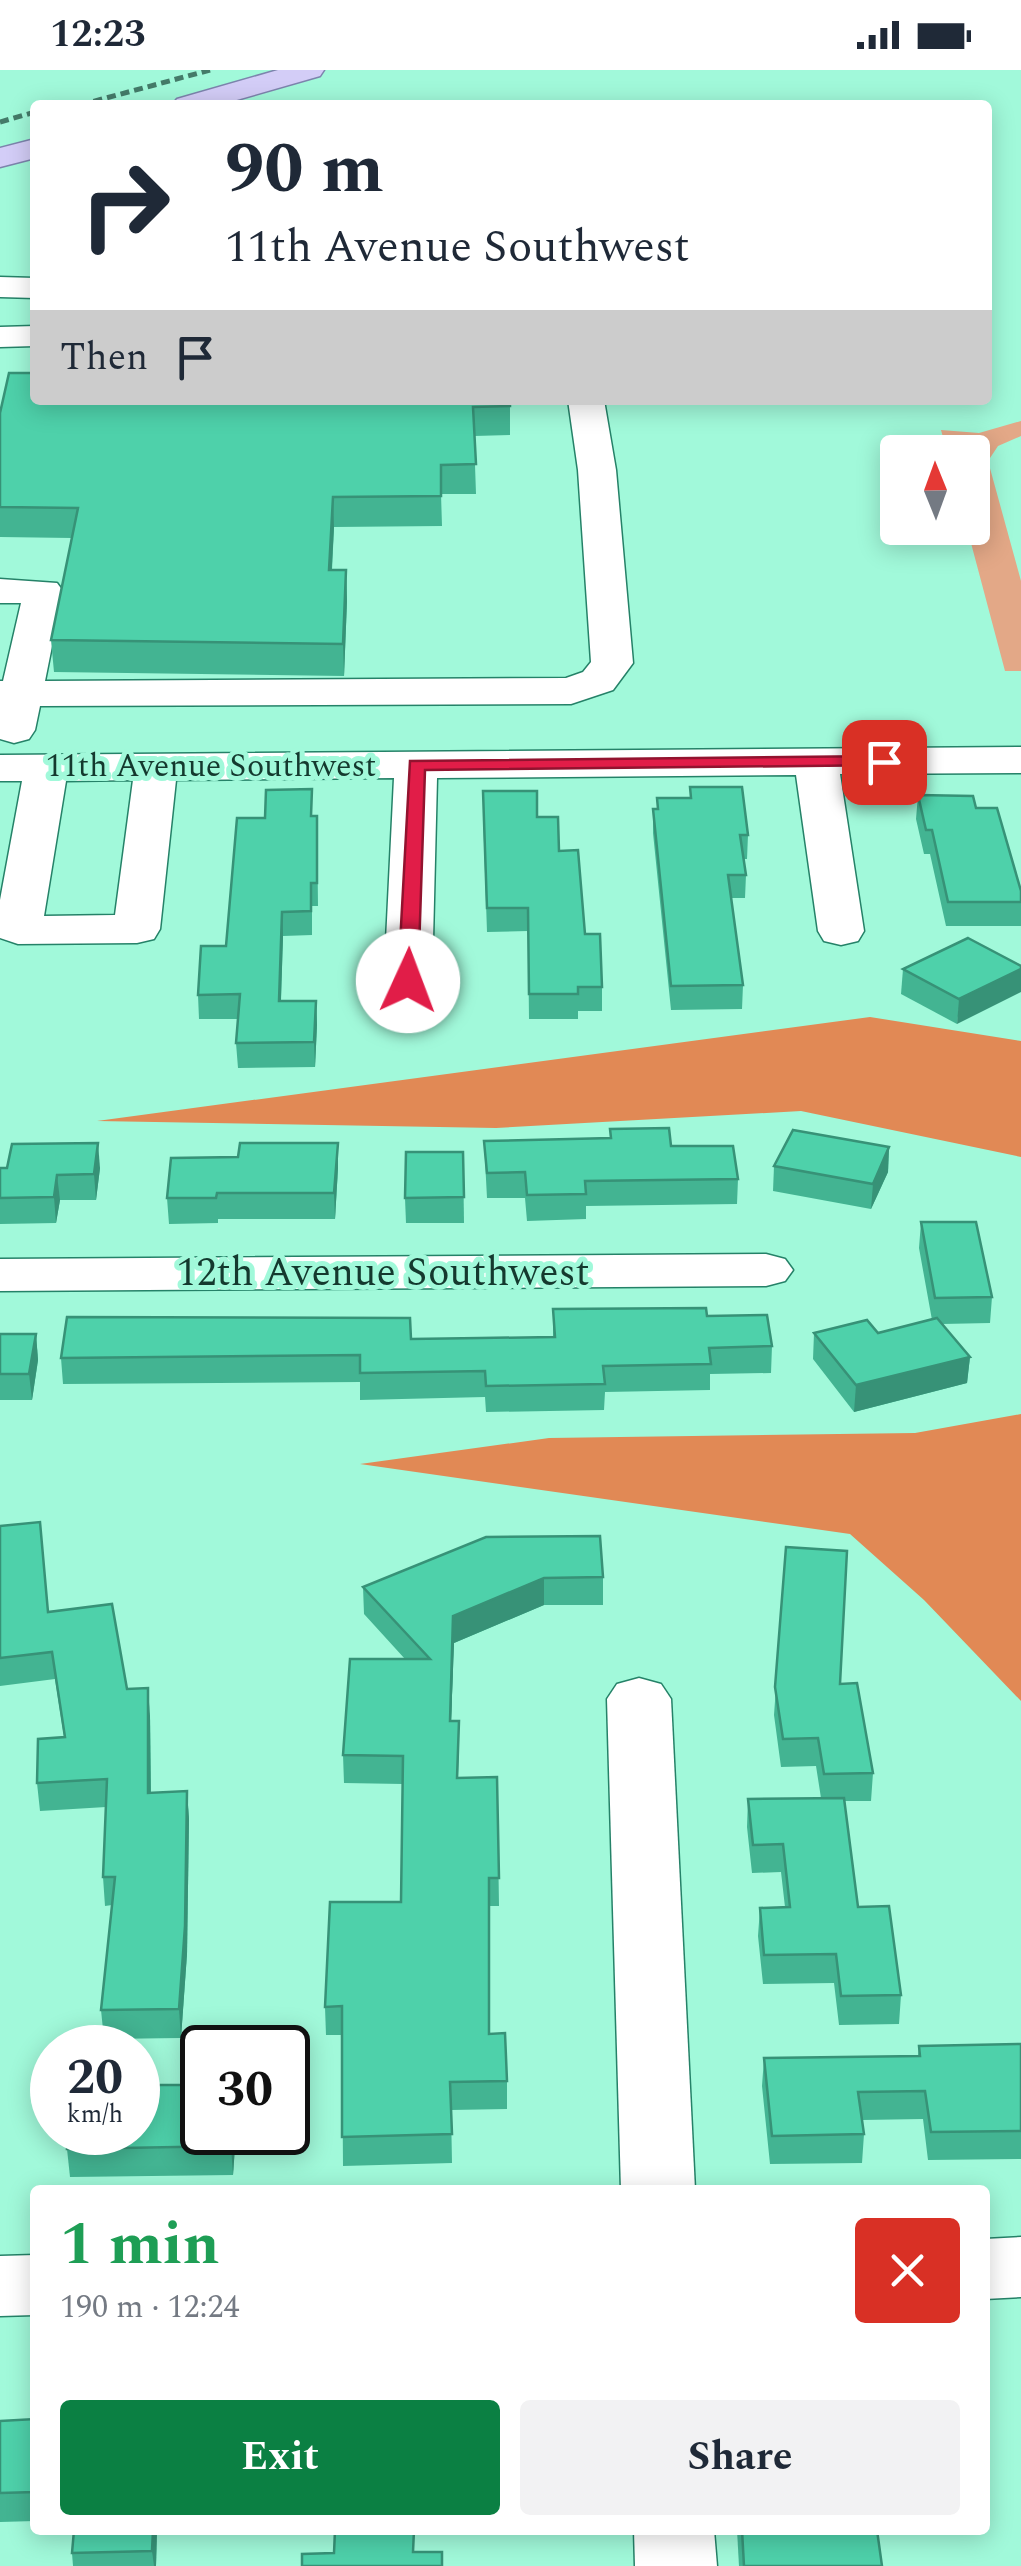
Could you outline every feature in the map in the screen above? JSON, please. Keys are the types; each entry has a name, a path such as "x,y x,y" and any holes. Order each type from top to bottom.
{"main road":[{"path":"205,100 310,70"},
{"path":"0,158 30,149"}],"street":[{"path":"0,287 30,288"},
{"path":"0,337 30,336"},
{"path":"10,694 572,691 598,682 612,663 597,470 587,405"},
{"path":"0,591 43,591 10,694 12,746 19,785 9,929 137,929 156,766"},
{"path":"377,691 369,745 397,764 408,981"},
{"name":"11th Avenue Southwest","path":"19,785 156,766 1021,760"},
{"path":"816,762 841,931"},
{"name":"12th Avenue Southwest","path":"0,1275 766,1270"},
{"path":"639,1699 658,2185"},
{"path":"990,2269 1021,2267"},
{"path":"0,2286 30,2285"},
{"path":"674,2535 676,2566"}],"shaded area":[{"path":"1021,421 1021,436 998,446 990,458 990,435 942,435 941,430 979,433"},
{"path":"990,468 1021,581 1021,671 1005,671 972,545 990,545"},
{"path":"870,1017 1021,1041 1021,1157 801,1111 496,1128 97,1121"},
{"path":"1021,1414 1021,1701 924,1600 850,1534 360,1464 549,1438 915,1433"}],"building":[{"path":"9,373 30,373 30,405 510,405 473,407 476,464 441,465 441,496 333,497 329,570 346,570 343,644 51,640 78,508 0,507 0,413"},
{"path":"690,787 742,787 748,835 740,835 746,875 728,875 743,985 671,986 653,809 658,809 657,798 691,798"},
{"path":"312,789 311,816 317,816 317,883 311,883 311,911 282,912 279,1001 316,1001 314,1042 236,1043 240,994 198,995 201,946 226,946 237,818 265,818 266,790"},
{"path":"483,791 537,791 537,817 558,817 559,851 578,850 585,934 600,934 602,987 578,987 578,994 529,994 528,908 487,908"},
{"path":"918,795 973,796 976,808 997,808 1021,902 948,902 932,830 926,830"},
{"path":"968,938 1021,969 959,999 903,969"},
{"path":"669,1128 671,1146 733,1146 738,1179 585,1181 586,1194 527,1195 525,1172 487,1173 484,1141 611,1138 610,1129"},
{"path":"793,1130 889,1147 873,1184 774,1166"},
{"path":"98,1143 94,1174 57,1175 54,1197 0,1198 0,1168 7,1168 12,1144"},
{"path":"240,1143 338,1143 334,1193 217,1193 216,1198 167,1198 171,1158 238,1157"},
{"path":"406,1152 463,1152 464,1197 405,1198"},
{"path":"921,1222 976,1222 992,1297 935,1298"},
{"path":"706,1308 707,1316 767,1315 772,1346 709,1348 711,1364 603,1366 605,1384 486,1386 485,1371 360,1373 360,1355 61,1358 67,1317 410,1318 411,1339 555,1337 553,1309"},
{"path":"937,1318 970,1357 856,1385 814,1333 867,1320 878,1333"},
{"path":"0,1334 36,1334 29,1374 0,1374"},
{"path":"40,1522 48,1612 112,1604 127,1689 148,1688 148,1793 187,1791 179,2009 101,2010 115,1877 103,1877 107,1779 37,1783 38,1739 65,1737 52,1652 0,1658 0,1526"},
{"path":"600,1536 603,1577 544,1578 453,1616 450,1721 459,1721 457,1778 497,1777 499,1878 489,1878 489,2034 505,2033 507,2081 450,2082 452,2134 342,2137 342,2006 325,2007 330,1902 401,1902 403,1756 343,1755 350,1659 430,1659 363,1587 486,1537"},
{"path":"786,1547 847,1551 840,1684 857,1683 873,1773 824,1774 818,1738 783,1739 775,1687"},
{"path":"844,1798 858,1907 889,1906 901,1995 841,1996 836,1954 764,1955 760,1908 790,1907 783,1844 753,1845 748,1799"},
{"path":"1021,2044 1021,2131 931,2132 925,2091 858,2092 864,2134 772,2136 764,2058 920,2056 919,2046"},
{"path":"160,2085 180,2085 180,2147 160,2147"},
{"path":"30,2419 30,2492 0,2493 0,2421"},
{"path":"74,2535 153,2535 152,2551 72,2553"},
{"path":"335,2535 414,2535 413,2552 442,2552 442,2566 302,2566 302,2554 334,2553"},
{"path":"742,2535 878,2535 882,2566 744,2566"}],"railway":[{"path":"99,100 210,70"},
{"path":"0,122 30,113"}],"route":[{"path":"408,981 416,765 884,762"}]}
